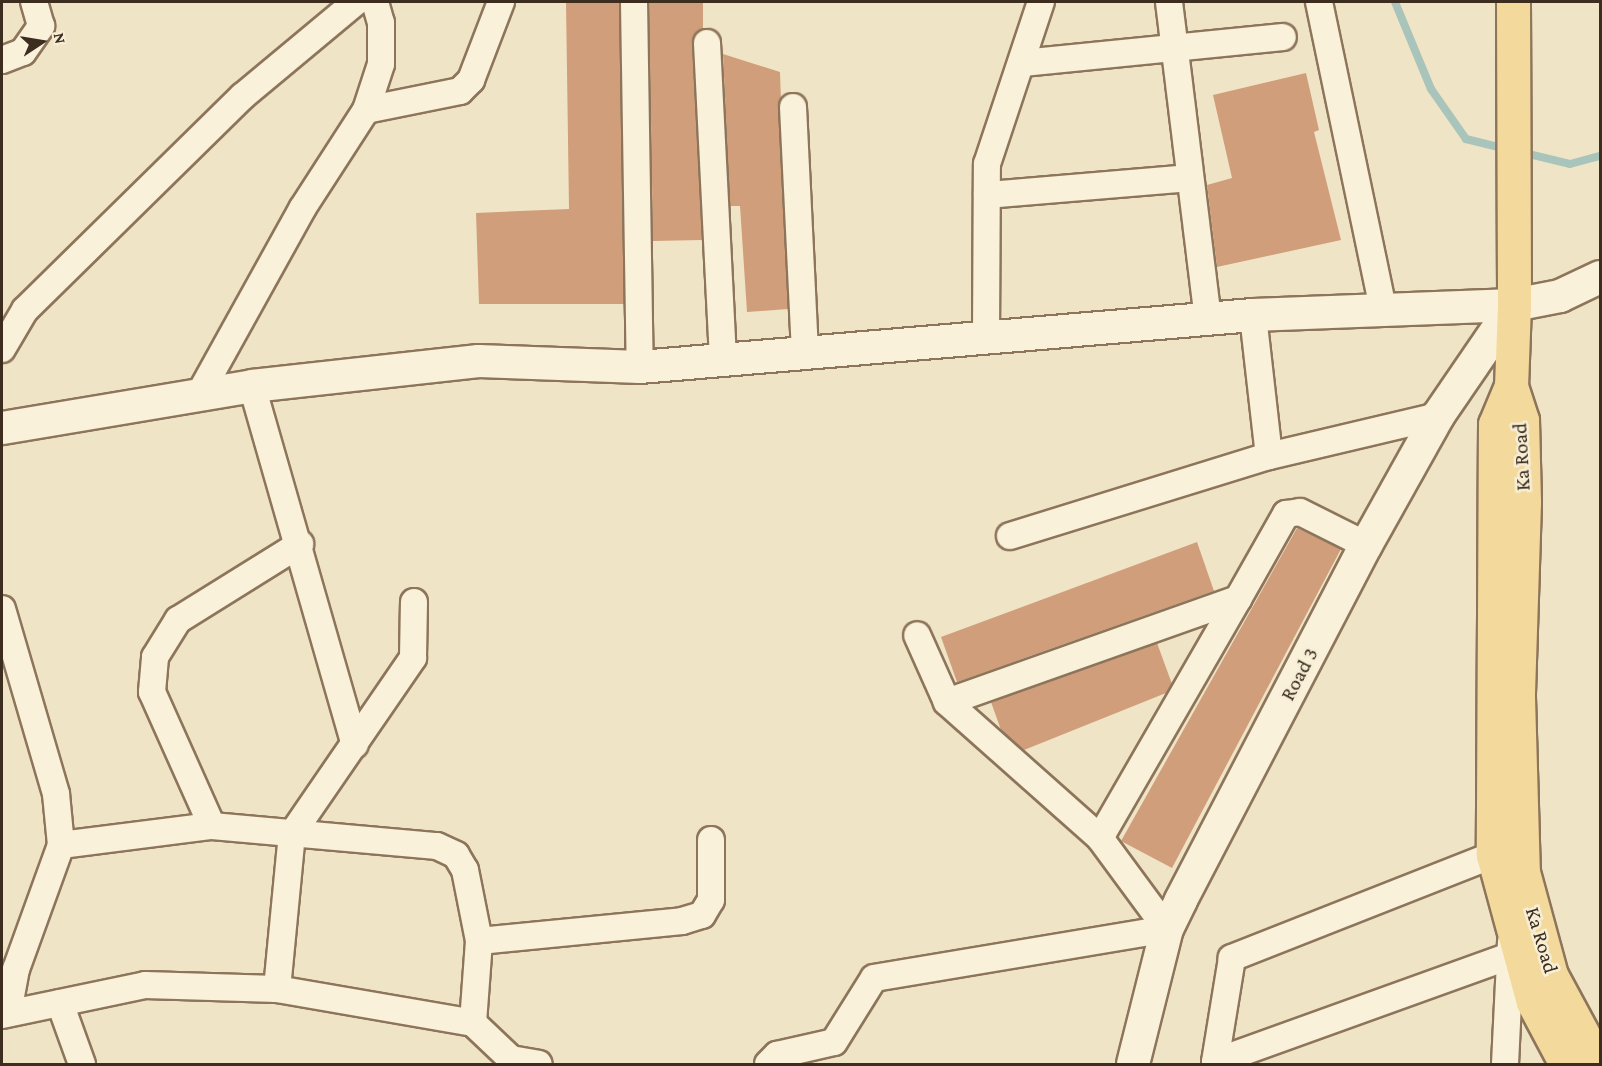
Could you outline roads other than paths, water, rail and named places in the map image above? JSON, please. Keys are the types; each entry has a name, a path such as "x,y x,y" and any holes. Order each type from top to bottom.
{"main road":[{"path":"1510,386 1514,305 1515,178 1513,2"},
{"name":"Ka Road","path":"1510,386 1495,424 1493,855 1518,939 1554,1012 1566,1065"},
{"name":"Ka Road","path":"1510,386 1522,420 1524,502 1518,939"},
{"name":"Ka Road","path":"1554,1012 1599,1065"}],"street":[{"path":"2,60 23,52 41,26 34,2"},
{"path":"2,349 26,310 218,121 356,2"},
{"path":"199,395 302,209 366,110 381,64 381,23 375,2"},
{"path":"366,110 460,91 471,80 501,2"},
{"path":"634,2 640,367"},
{"path":"986,338 987,164 1023,63 1041,2"},
{"path":"1169,2 1208,319"},
{"path":"1319,2 1383,308"},
{"path":"1023,63 1283,38"},
{"path":"706,43 723,360"},
{"path":"793,107 805,353"},
{"path":"987,195 1189,178"},
{"path":"2,428 252,386 479,361 640,367 1253,315 1383,308 1514,305 1560,296 1600,277"},
{"name":"Road 3","path":"1133,1065 1167,929 1366,545 1438,416 1514,305"},
{"path":"1253,315 1269,456"},
{"path":"252,386 300,544 355,745"},
{"path":"1010,536 1269,456 1438,416"},
{"path":"1100,838 1286,514 1300,512 1366,545"},
{"path":"212,826 152,692 154,657 178,620 300,544"},
{"path":"947,702 1238,599"},
{"path":"277,989 292,834 413,658 414,602"},
{"path":"2,609 56,794 61,845 9,962 5,1013 145,986 277,989 473,1023 511,1059 539,1065"},
{"path":"768,1065 777,1055 834,1042 874,978 1167,929 1100,838 947,702 917,635"},
{"path":"61,845 212,826 437,846 456,855 479,940 473,1023"},
{"path":"479,940 682,921 702,915 711,900 711,840"},
{"path":"1493,855 1232,958 1215,1062 1518,939 1505,1065"},
{"path":"60,1003 82,1065"}],"waterway":[{"path":"1395,2 1431,89 1466,139 1506,149"},
{"path":"1520,152 1570,164 1600,156"}]}
